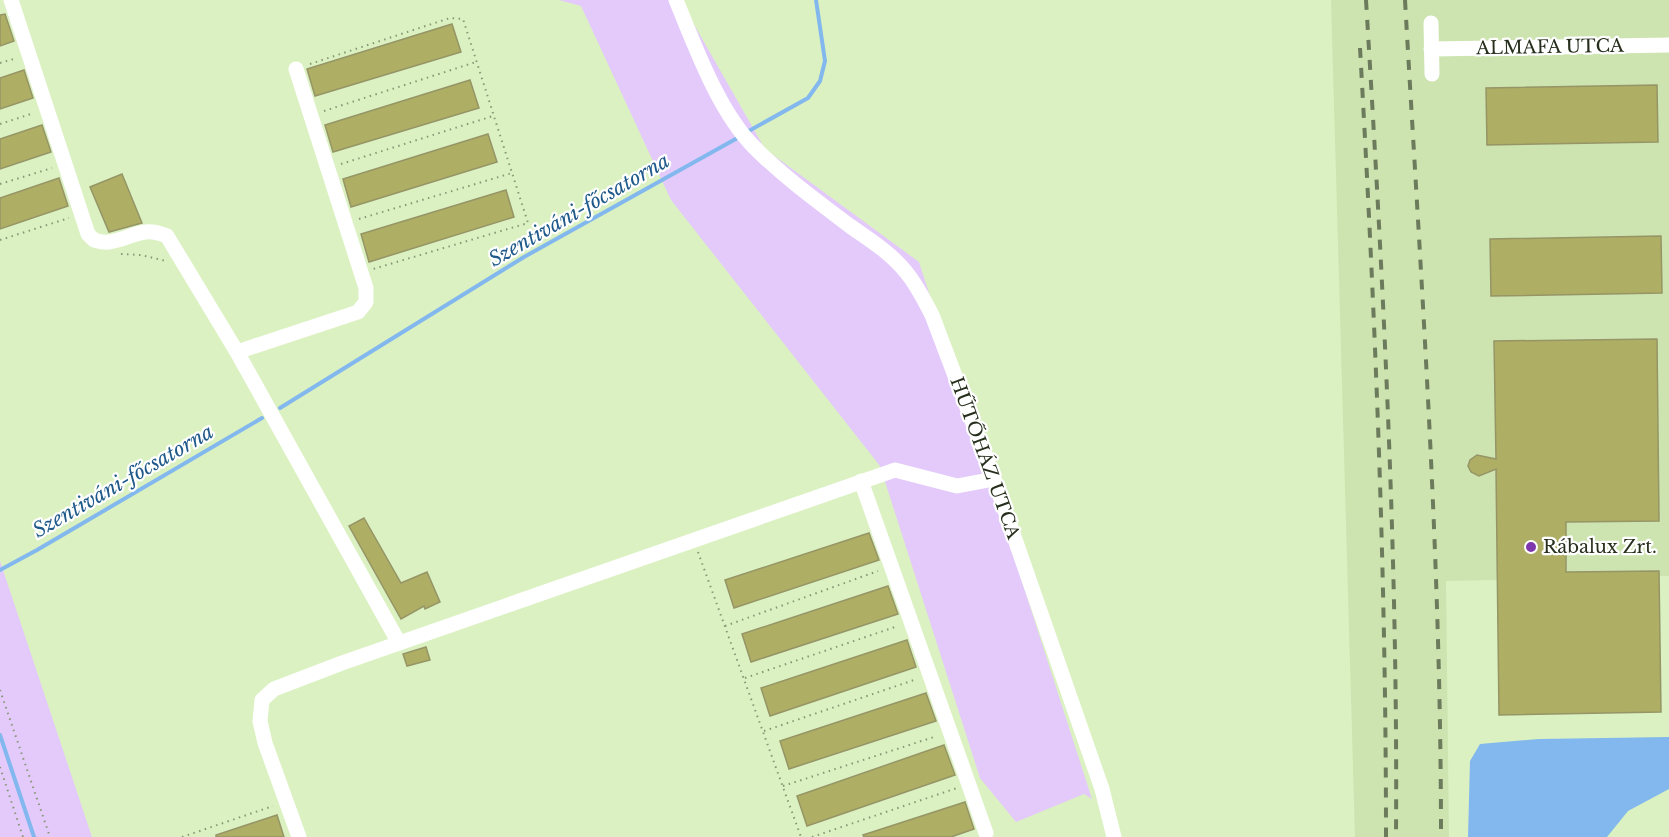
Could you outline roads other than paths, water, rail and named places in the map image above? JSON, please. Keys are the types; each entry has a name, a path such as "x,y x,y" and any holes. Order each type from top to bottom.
{"street":[{"path":"11,0 88,234 94,240 108,242 154,230 167,236 237,352 399,643"},
{"name":"HŰTŐHÁZ UTCA","path":"676,0 706,70 731,118 753,146 793,183 884,251 906,271 920,291 932,315 994,479 1102,789 1114,837"},
{"path":"1431,23 1432,74"},
{"name":"ALMAFA UTCA","path":"1431,49 1669,45"},
{"path":"237,352 358,312 366,302 366,288 296,69"},
{"path":"298,837 265,743 260,721 262,700 274,689 299,678 895,470 957,486 994,479"},
{"path":"861,481 986,833"}],"water":[{"path":"1669,737 1669,789 1628,811 1607,837 1468,837 1470,761 1480,744 1539,739"}],"waterway":[{"name":"Szentiváni-főcsatorna","path":"747,132 808,98 820,81 825,61 816,0"},
{"name":"Szentiváni-főcsatorna","path":"280,408 524,257 741,136"},
{"name":"Szentiváni-főcsatorna","path":"0,570 262,418"},
{"path":"0,735 34,837"}],"railway":[{"path":"1366,0 1392,523 1396,837"},
{"path":"1405,0 1434,523 1441,837"},
{"path":"1360,48 1379,442 1386,837"}],"place":[{"name":"Rábalux Zrt.","path":"1531,547"}]}
